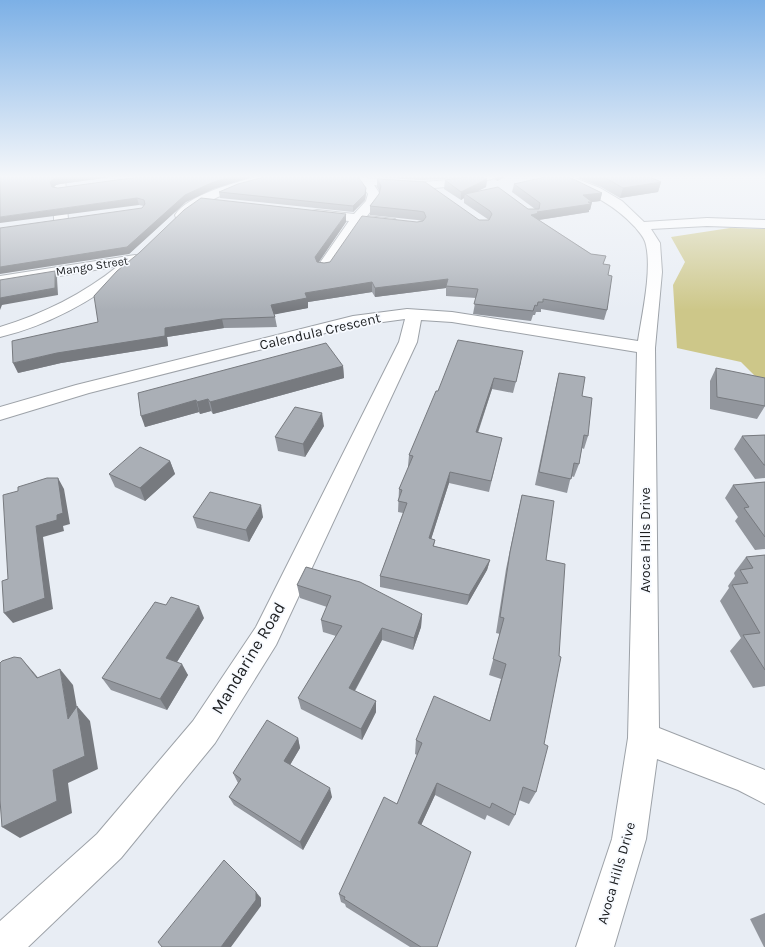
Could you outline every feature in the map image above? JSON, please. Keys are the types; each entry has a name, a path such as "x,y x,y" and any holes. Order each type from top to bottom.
{"street":[{"path":"46,222 52,221"},
{"path":"169,227 175,221"},
{"path":"324,267 356,221"},
{"path":"381,221 402,224"},
{"name":"Avoca Hills Drive","path":"595,947 629,839 644,738 646,348 655,272 655,255 653,244 642,226 637,221"},
{"path":"642,226 707,222 765,224"},
{"path":"0,332 44,317 80,300 99,288 136,259 147,248"},
{"name":"Mango Street","path":"0,281 136,259"},
{"name":"Calendula Crescent","path":"0,414 46,398 353,321 389,316 414,314 452,317 646,348"},
{"name":"Mandarine Road","path":"0,947 109,846 204,732 266,636 408,342 414,314"},
{"path":"644,738 748,778 765,788"}],"shaded area":[{"path":"730,228 765,229 765,386 741,362 677,348 673,285 685,262 671,237"}],"building":[{"path":"48,221 156,221 127,247 0,267 0,228"},
{"path":"172,221 341,221 315,257 317,262 324,263 330,262 358,221 541,221 591,254 606,256 603,264 610,265 608,275 612,276 607,310 543,299 543,302 538,302 537,306 535,305 533,311 474,304 478,289 446,286 448,279 375,288 372,282 305,293 307,298 271,305 275,317 222,319 165,328 165,336 57,353 13,363 12,341 98,322 94,296 117,271 139,253"},
{"path":"55,271 55,288 0,298 0,280"},
{"path":"458,340 523,351 516,382 494,378 476,432 502,438 491,481 450,472 429,538 435,540 433,546 490,560 469,595 380,576 407,503 398,501 402,490 399,489 413,456 409,455 436,391 438,391"},
{"path":"326,343 343,366 210,402 208,399 197,402 196,400 141,416 138,393"},
{"path":"716,368 765,378 765,406 717,397"},
{"path":"559,373 585,377 582,396 592,398 588,436 584,435 579,464 574,463 571,479 539,472"},
{"path":"295,407 322,413 303,444 275,437"},
{"path":"765,435 765,465 764,465 742,436"},
{"path":"140,447 170,461 140,488 109,474"},
{"path":"47,478 58,478 63,513 57,515 57,520 36,526 45,598 4,613 2,581 8,579 3,495 18,491 18,487"},
{"path":"765,482 765,537 744,508 749,507 733,485"},
{"path":"210,492 261,505 246,530 193,517"},
{"path":"522,495 554,501 546,560 565,564 559,656 561,657 544,744 548,746 536,792 523,787 515,815 492,803 490,808 437,783 418,823 471,852 437,947 421,947 344,899 345,897 339,894 384,797 397,804 422,743 416,740 434,696 490,721 506,664 493,659 504,618 500,617 510,552"},
{"path":"765,555 765,670 743,635 760,633 732,585 748,583 740,570 753,568 746,557"},
{"path":"306,567 360,582 422,614 414,638 382,628 349,688 376,701 361,729 298,698 342,626 321,620 331,596 297,585"},
{"path":"171,597 199,606 166,658 182,664 160,699 102,678 155,602 166,605"},
{"path":"14,657 21,658 37,678 60,669 68,719 77,706 85,756 53,770 57,801 2,827 0,800 0,663"},
{"path":"267,720 298,738 284,761 330,788 300,842 229,797 241,779 233,773"},
{"path":"224,860 256,892 256,900 221,947 162,947 158,942"}]}
